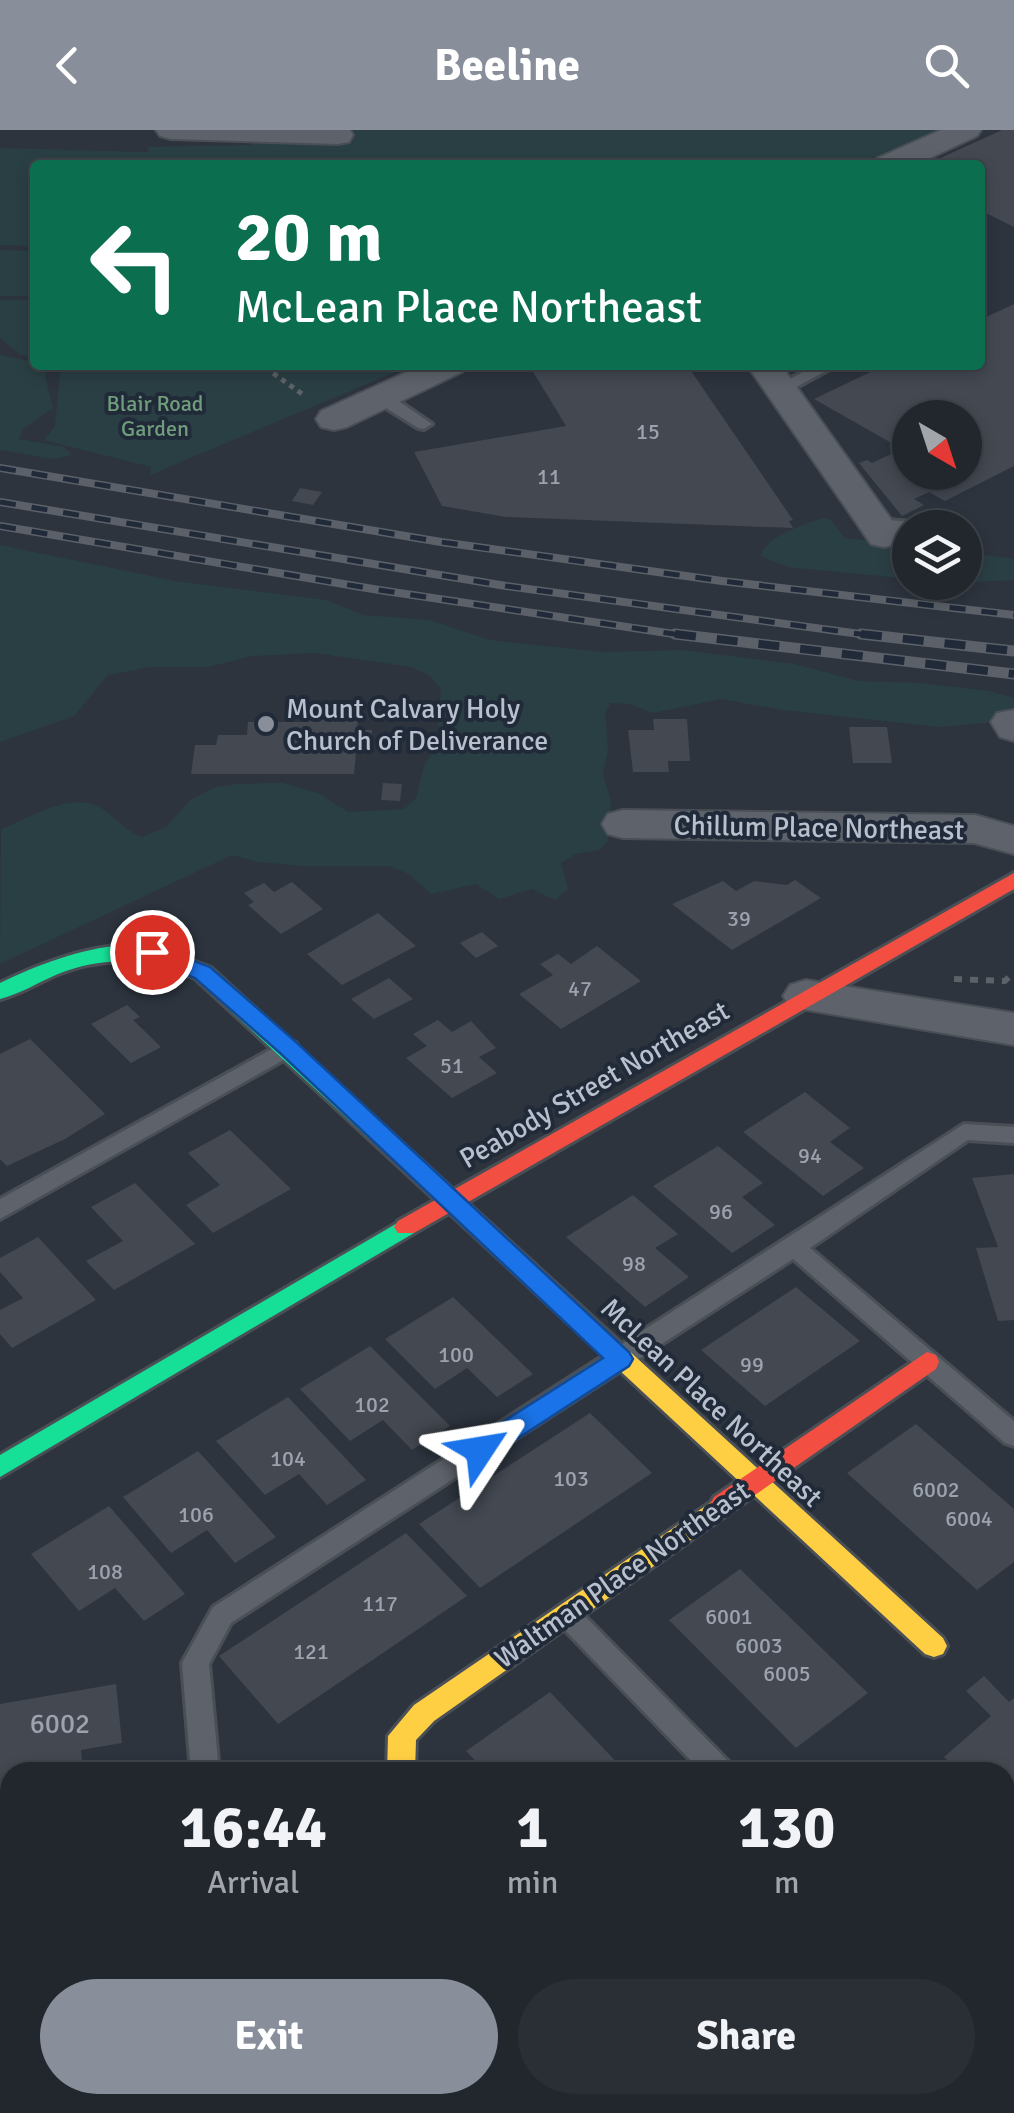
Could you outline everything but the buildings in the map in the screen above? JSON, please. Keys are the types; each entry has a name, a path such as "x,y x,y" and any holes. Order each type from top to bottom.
{"street":[{"path":"171,130 338,135"},
{"path":"900,160 966,130"},
{"path":"334,419 439,370"},
{"path":"772,376 880,530"},
{"name":"Chillum Place Northeast","path":"623,824 974,829 1014,840"},
{"name":"Peabody Street Northeast","path":"0,1467 451,1200 1014,880"},
{"name":"McLean Place Northeast","path":"0,992 71,960 116,949 152,952 202,972 934,1646"},
{"path":"806,996 1014,1029"},
{"name":"Waltman Place Northeast","path":"401,1762 402,1736 417,1720 926,1362"}],"lane":[{"path":"772,376 803,370"},
{"path":"381,397 424,424"},
{"path":"880,530 892,529"},
{"path":"0,1210 288,1048"},
{"path":"204,1762 195,1663 222,1615 794,1247 964,1132 1014,1136"},
{"path":"794,1247 1014,1436"},
{"path":"566,1613 710,1762"}],"green space":[{"path":"246,130 945,130 879,160 30,160 30,246 0,245 0,148 147,152 149,147 251,145"},
{"path":"0,250 30,251 30,296 0,296"},
{"name":"Blair Road Garden","path":"0,300 30,300 30,356 21,355 0,338"},
{"path":"0,355 30,361 30,370 47,370 45,376 53,408 23,429 19,439 64,447 72,455 54,459 0,450"},
{"name":"Blair Road Garden","path":"61,370 400,370 150,475 151,467 44,440 55,426"},
{"path":"830,519 845,538 892,543 892,577 788,567 761,556 770,542 797,527"},
{"path":"0,545 175,581 327,600 363,615 429,620 490,640 602,652 683,650 795,664 858,681 989,691 1014,698 1014,714 985,723 939,727 783,710 721,699 654,713 629,704 611,703 605,712 608,751 603,774 611,801 608,841 599,850 576,854 561,863 568,889 555,900 532,889 499,899 476,884 431,894 409,874 389,866 302,866 232,855 0,964 1,829 47,809 84,802 101,808 142,837 166,827 190,800 216,787 236,784 283,783 320,794 348,812 404,809 416,798 424,766 437,745 441,689 430,676 411,667 315,653 252,656 208,667 151,667 108,675 74,716 0,742"},
{"path":"982,554 1014,559 1014,580 982,582"}],"railway":[{"path":"0,468 441,542 722,581 1014,615"},
{"path":"0,502 506,586 882,637"},
{"path":"0,526 379,590 694,637"},
{"path":"675,634 1014,674"},
{"path":"861,634 1014,651"}],"traffic: fast":[{"path":"0,992 52,968 100,954 148,955 203,973 513,1258"},
{"path":"0,1467 406,1227"}],"traffic: slow":[{"path":"513,1258 934,1646"},
{"path":"401,1762 402,1736 424,1713 723,1504"}],"traffic: jam":[{"path":"406,1227 1014,880"},
{"path":"723,1504 927,1362"}],"place":[{"name":"Mount Calvary Holy Church of Deliverance","path":"266,724"}],"route":[{"path":"152,952 202,972 621,1359 480,1450"}]}
